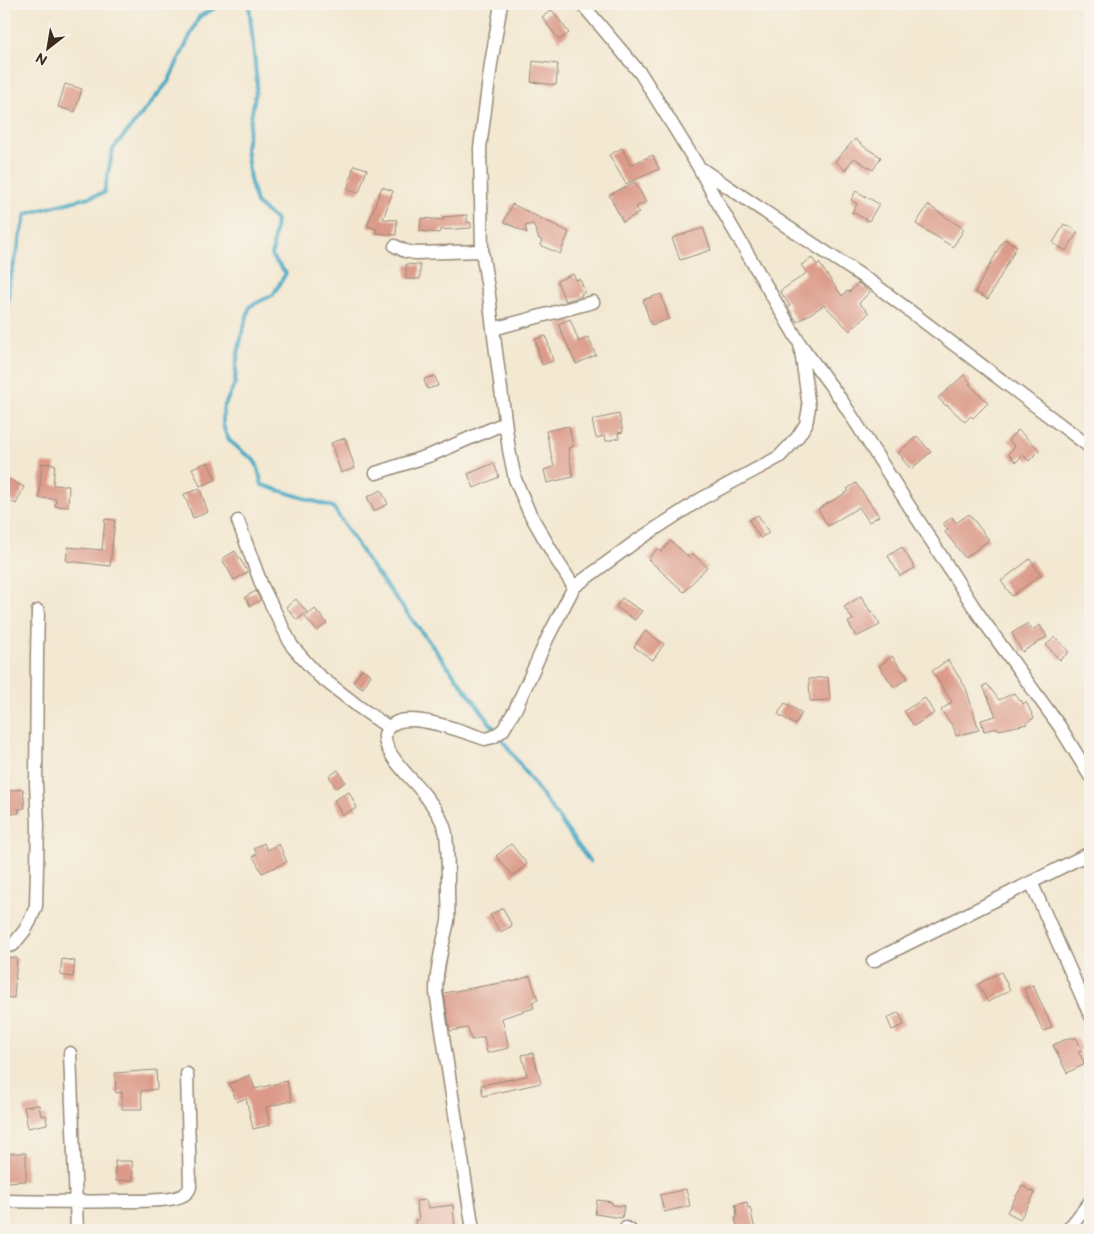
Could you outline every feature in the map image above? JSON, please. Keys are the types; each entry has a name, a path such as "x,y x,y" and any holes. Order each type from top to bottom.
{"street":[{"path":"501,4 480,148 482,251 505,424 515,479 529,512 574,587"},
{"path":"582,4 641,74 698,166 800,344 842,401 977,612 1060,727 1090,776"},
{"path":"698,166 874,284 1090,447"},
{"path":"395,246 415,253 482,251"},
{"path":"493,329 593,302"},
{"path":"473,1230 436,992 437,972 448,918 446,830 420,788 390,752 385,740 388,727 404,720 416,720 465,732 485,740 503,730 515,710 548,637 574,587 635,542 701,499 780,457 797,438 806,424 809,407 800,344"},
{"path":"376,472 431,454 505,424"},
{"path":"238,521 262,586 292,646 318,675 388,727"},
{"path":"4,947 12,945 25,930 36,906 38,611"},
{"path":"873,961 1090,853"},
{"path":"1031,882 1090,1015"},
{"path":"70,1053 77,1230"},
{"path":"4,1201 76,1202 174,1198 186,1194 190,1187 187,1074"},
{"path":"1068,1230 1090,1202"}],"building":[{"path":"552,10 569,33 559,40 542,17"},
{"path":"533,61 558,64 556,85 531,82"},
{"path":"65,84 82,89 75,112 58,107"},
{"path":"855,139 881,157 873,170 854,158 845,170 835,161"},
{"path":"622,148 630,165 653,155 659,169 626,184 609,155"},
{"path":"354,165 367,169 359,193 347,190"},
{"path":"635,182 646,202 636,207 639,213 623,222 609,195"},
{"path":"382,187 393,191 383,219 397,220 396,235 376,233 377,229 367,226"},
{"path":"856,191 879,204 869,221 852,212 857,204 851,200"},
{"path":"512,204 569,232 560,254 540,245 542,240 539,239 533,224 525,226 527,233 504,222"},
{"path":"928,205 964,229 953,247 916,224"},
{"path":"467,215 467,222 471,223 471,228 440,230 439,233 420,231 421,218 444,220 443,217"},
{"path":"1064,224 1078,232 1066,251 1053,243"},
{"path":"703,228 711,250 680,260 672,238"},
{"path":"1004,239 1017,246 988,299 975,292"},
{"path":"812,258 817,265 819,263 842,296 858,283 870,292 859,303 869,313 850,331 824,305 797,322 788,307 790,306 780,291 804,275 806,272 801,265"},
{"path":"406,264 420,265 420,279 406,279"},
{"path":"573,274 576,280 580,279 585,292 581,294 582,296 565,301 557,281"},
{"path":"661,294 669,319 651,325 643,300"},
{"path":"570,319 579,342 588,337 596,355 576,364 558,324"},
{"path":"546,336 553,361 542,365 535,339"},
{"path":"964,375 971,383 969,384 988,403 973,418 971,416 965,422 938,398"},
{"path":"435,376 438,386 427,389 424,379"},
{"path":"619,414 623,432 618,433 619,438 606,441 605,436 596,438 592,420"},
{"path":"569,426 573,447 568,448 573,477 547,483 544,470 554,467 546,431"},
{"path":"1018,430 1040,450 1029,461 1023,455 1016,462 1008,454 1015,447 1008,440"},
{"path":"917,436 931,452 911,469 898,453"},
{"path":"345,438 355,468 341,473 331,443"},
{"path":"208,462 216,480 200,486 192,468"},
{"path":"42,463 55,464 53,485 69,486 68,507 55,506 56,499 39,498"},
{"path":"494,463 499,477 474,488 468,474"},
{"path":"4,477 24,487 16,504 4,498"},
{"path":"856,483 879,516 869,522 859,507 828,526 818,509 849,491 847,489"},
{"path":"200,489 208,512 193,518 184,494"},
{"path":"381,490 388,504 374,511 367,497"},
{"path":"969,514 989,540 965,558 945,532 948,530 943,524 952,517 956,523"},
{"path":"758,515 769,533 760,538 749,520"},
{"path":"105,519 115,520 110,566 66,561 68,547 102,550"},
{"path":"671,541 690,558 693,554 707,567 684,592 648,559 657,549 661,552"},
{"path":"902,547 915,568 900,576 888,556"},
{"path":"235,551 248,572 234,580 222,559"},
{"path":"1030,559 1041,575 1012,596 1001,581"},
{"path":"256,591 260,600 250,606 245,597"},
{"path":"861,596 880,625 856,637 848,622 853,620 844,607"},
{"path":"622,598 642,611 635,620 616,607"},
{"path":"296,599 307,612 297,620 286,607"},
{"path":"315,609 327,623 317,631 305,617"},
{"path":"1028,623 1032,630 1040,625 1047,637 1022,652 1012,633"},
{"path":"645,631 664,644 653,660 634,647"},
{"path":"1055,637 1069,652 1060,660 1046,645"},
{"path":"892,656 908,678 894,687 879,666"},
{"path":"948,660 966,688 979,730 956,736 954,728 941,710 952,702 932,671"},
{"path":"362,669 371,675 363,688 353,682"},
{"path":"828,677 830,700 810,701 809,679"},
{"path":"987,684 999,700 1014,693 1023,704 1026,702 1034,718 1027,724 984,731 981,720 996,716 983,686"},
{"path":"925,698 934,713 914,726 904,711"},
{"path":"785,703 802,713 795,725 778,714"},
{"path":"338,770 345,782 336,788 329,776"},
{"path":"23,789 25,808 18,809 19,813 4,815 4,791"},
{"path":"349,792 357,808 342,815 334,800"},
{"path":"264,843 267,850 279,844 287,862 262,873 253,856 257,854 254,848"},
{"path":"511,844 527,864 513,876 496,856"},
{"path":"503,908 512,926 500,932 490,915"},
{"path":"4,957 17,958 14,998 4,997"},
{"path":"62,959 75,961 73,977 60,975"},
{"path":"1001,972 1010,990 988,1002 978,984"},
{"path":"530,976 538,1000 532,1002 534,1008 502,1018 509,1048 487,1053 484,1037 471,1040 468,1028 450,1031 444,993 512,982"},
{"path":"1033,985 1052,1027 1043,1031 1024,989"},
{"path":"899,1012 904,1025 892,1030 887,1018"},
{"path":"1071,1037 1072,1039 1076,1037 1082,1050 1078,1051 1085,1064 1067,1073 1053,1045"},
{"path":"533,1053 541,1083 483,1096 481,1085 527,1076 522,1055"},
{"path":"156,1070 157,1089 141,1091 142,1109 122,1109 122,1092 116,1093 115,1073"},
{"path":"250,1075 255,1089 287,1081 292,1101 266,1107 270,1125 253,1129 246,1098 237,1102 229,1084"},
{"path":"39,1105 41,1116 46,1115 47,1124 28,1128 24,1107"},
{"path":"4,1153 26,1153 26,1181 4,1182"},
{"path":"115,1161 132,1161 133,1180 116,1181"},
{"path":"1022,1186 1035,1193 1020,1219 1007,1212"},
{"path":"686,1189 690,1206 664,1212 660,1195"},
{"path":"426,1200 428,1208 453,1205 455,1229 416,1230 415,1220 419,1220 416,1201"},
{"path":"597,1200 612,1202 612,1205 624,1206 622,1218 595,1214"},
{"path":"747,1202 748,1208 750,1207 755,1230 738,1230 735,1218 737,1217 737,1211 735,1205"}],"waterway":[{"path":"4,345 9,284 26,214 104,193 113,149 168,82 199,17 222,4"},
{"path":"249,4 257,84 246,147 250,179 256,203 276,220 272,257 286,273 273,295 250,306 242,333 236,365 235,383 223,409 223,425 226,434 230,441 252,458 257,465 262,485 333,507 369,563 475,702 590,862"}]}
